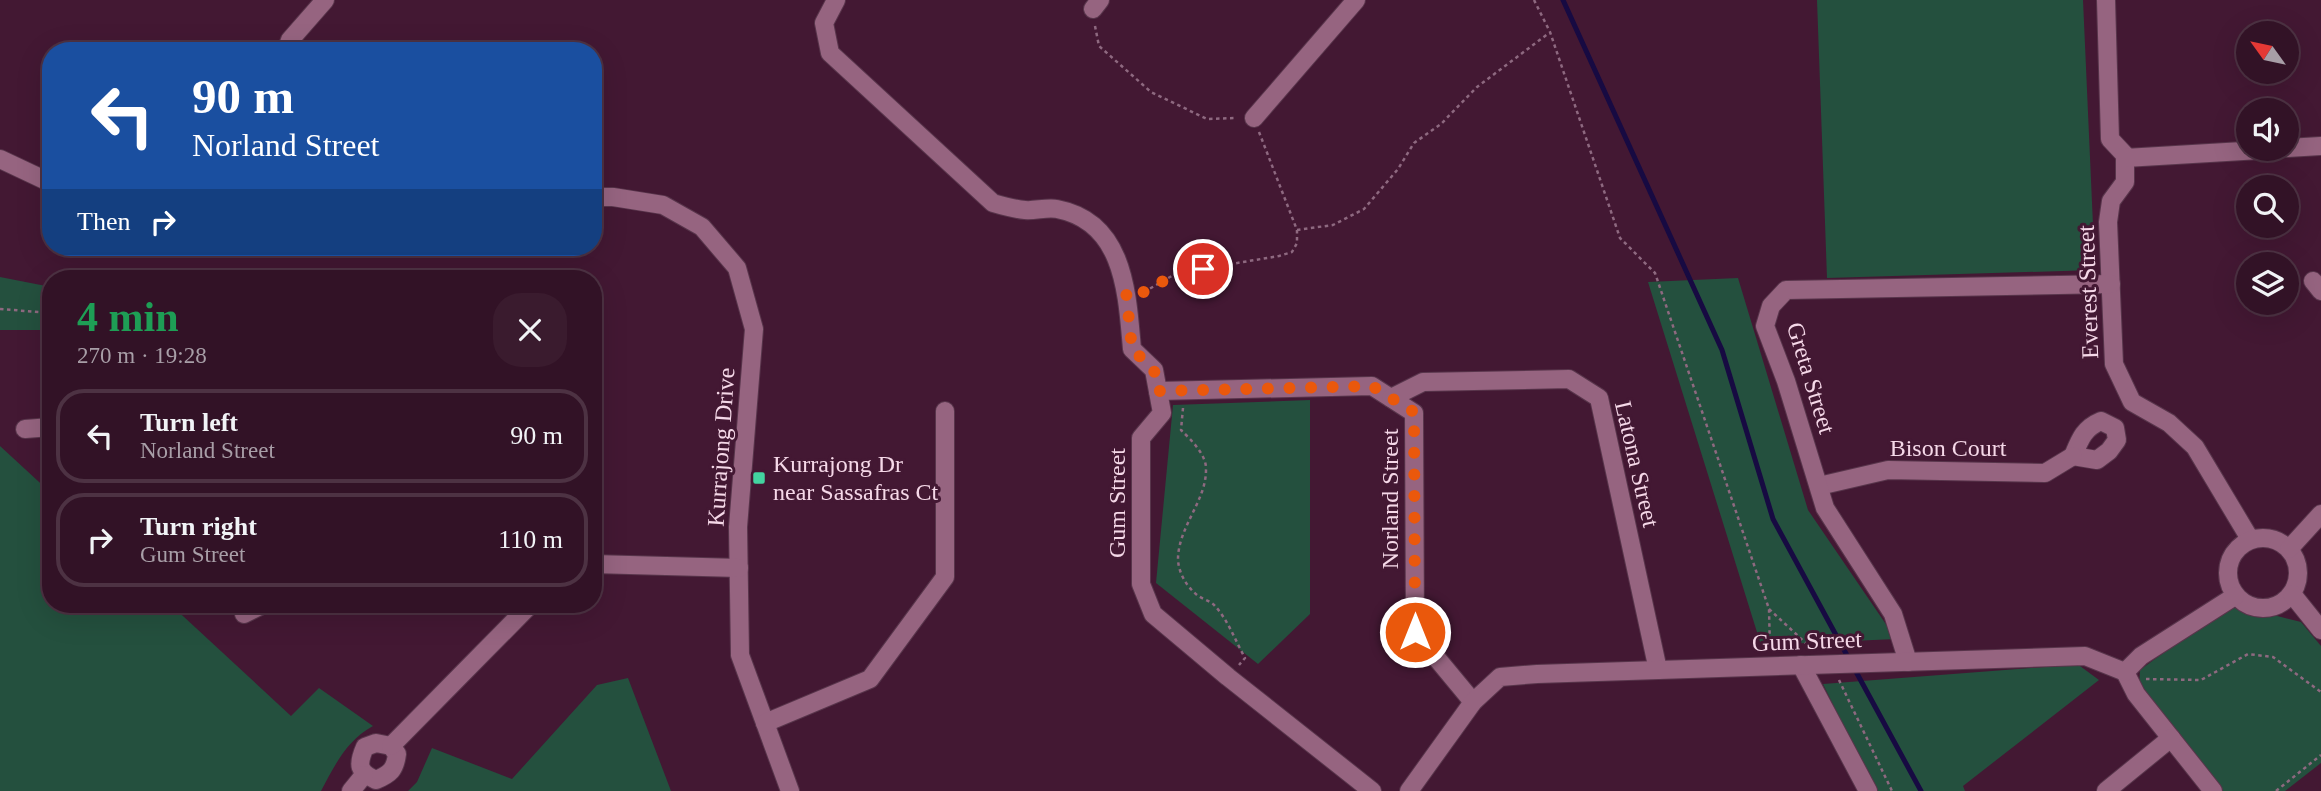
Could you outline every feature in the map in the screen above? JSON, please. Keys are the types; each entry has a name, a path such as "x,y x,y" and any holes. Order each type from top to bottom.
{"street":[{"path":"289,42 325,0"},
{"path":"836,0 824,23 830,53 993,203 1024,210 1056,209 1086,219 1109,241 1126,291 1132,349 1154,370 1158,391"},
{"path":"1254,118 1356,0"},
{"path":"2106,0 2110,139 2124,158 2236,151"},
{"path":"2299,147 2321,146"},
{"name":"Everest Street","path":"2124,158 2125,182 2111,201 2108,222 2114,364 2132,402 2169,423 2196,447 2250,539"},
{"path":"0,159 42,179"},
{"name":"Kurrajong Drive","path":"602,197 663,205 702,227 737,268 754,329 738,527 740,655 790,791"},
{"name":"Greta Street","path":"1908,662 1893,614 1825,508 1786,381 1765,326 1771,306 1786,290 2111,285"},
{"name":"Latona Street","path":"1391,398 1423,382 1569,379 1599,398 1658,670"},
{"name":"Norland Street","path":"1158,391 1372,386 1414,412 1415,632 1473,702"},
{"name":"Gum Street","path":"1158,391 1162,413 1141,438 1141,584 1153,614 1372,791"},
{"path":"765,723 870,679 946,577 945,411"},
{"path":"26,429 42,428"},
{"name":"Bison Court","path":"1819,486 1888,470 2045,473 2073,456"},
{"path":"2289,549 2321,514"},
{"path":"2259,537 2280,541 2289,549 2298,566 2297,583 2292,594 2274,607 2254,608 2235,596 2227,577 2232,554 2250,539 2259,537"},
{"path":"602,564 739,568"},
{"path":"2292,594 2321,629"},
{"path":"2213,791 2136,694 2125,673 2141,656 2235,596"},
{"path":"391,746 522,613"},
{"name":"Gum Street","path":"1409,791 1473,702 1500,677 2085,656 2125,673"},
{"path":"1801,665 1868,791"},
{"path":"2106,791 2171,738"},
{"path":"376,743 391,746 397,754 396,765 390,774 376,780 364,775 360,768 360,758 365,747 376,743"},
{"path":"351,791 364,775"}],"path":[{"path":"1534,0 1550,32 1620,238 1655,273 1769,609 1770,666"},
{"path":"1096,5 1099,46 1151,92 1207,119 1254,118 1297,230 1297,243 1292,252 1177,273 1144,292 1126,291"},
{"path":"1297,230 1333,225 1364,209 1398,169 1414,143 1441,124 1478,87 1550,32"},
{"path":"0,309 42,312"},
{"path":"1184,390 1181,430 1197,447 1207,469 1199,497 1180,538 1178,561 1184,581 1197,595 1215,605 1245,658 1228,677"},
{"path":"1769,609 1810,647"},
{"path":"2145,679 2201,680 2248,654 2273,657 2321,692"},
{"path":"1833,666 1892,791"},
{"path":"2276,791 2321,755"}],"green space":[{"path":"1817,0 2083,0 2095,270 1827,278"},
{"path":"0,277 42,285 42,330 0,330"},
{"path":"1738,278 1808,510 1896,639 1761,645 1648,282"},
{"path":"1310,400 1310,614 1258,664 1156,583 1173,405"},
{"path":"0,446 42,485 42,613 180,613 291,716 319,688 373,726 348,746 321,791 0,791"},
{"path":"2230,604 2301,622 2321,646 2321,763 2285,791 2218,791 2139,688 2140,670"},
{"path":"2080,666 2099,680 1963,786 1965,791 1875,791 1823,684"},
{"path":"628,678 671,791 408,791 417,782 432,748 512,779 597,685"}],"waterway":[{"path":"1563,0 1722,350 1773,519 1849,659"},
{"path":"1854,668 1921,791"}],"place":[{"name":"Kurrajong Dr near Sassafras Ct","path":"759,478"}],"route":[{"path":"1203,269 1177,273 1144,292 1126,291 1132,349 1154,370 1158,391 1372,386 1414,412 1415,632"}]}
